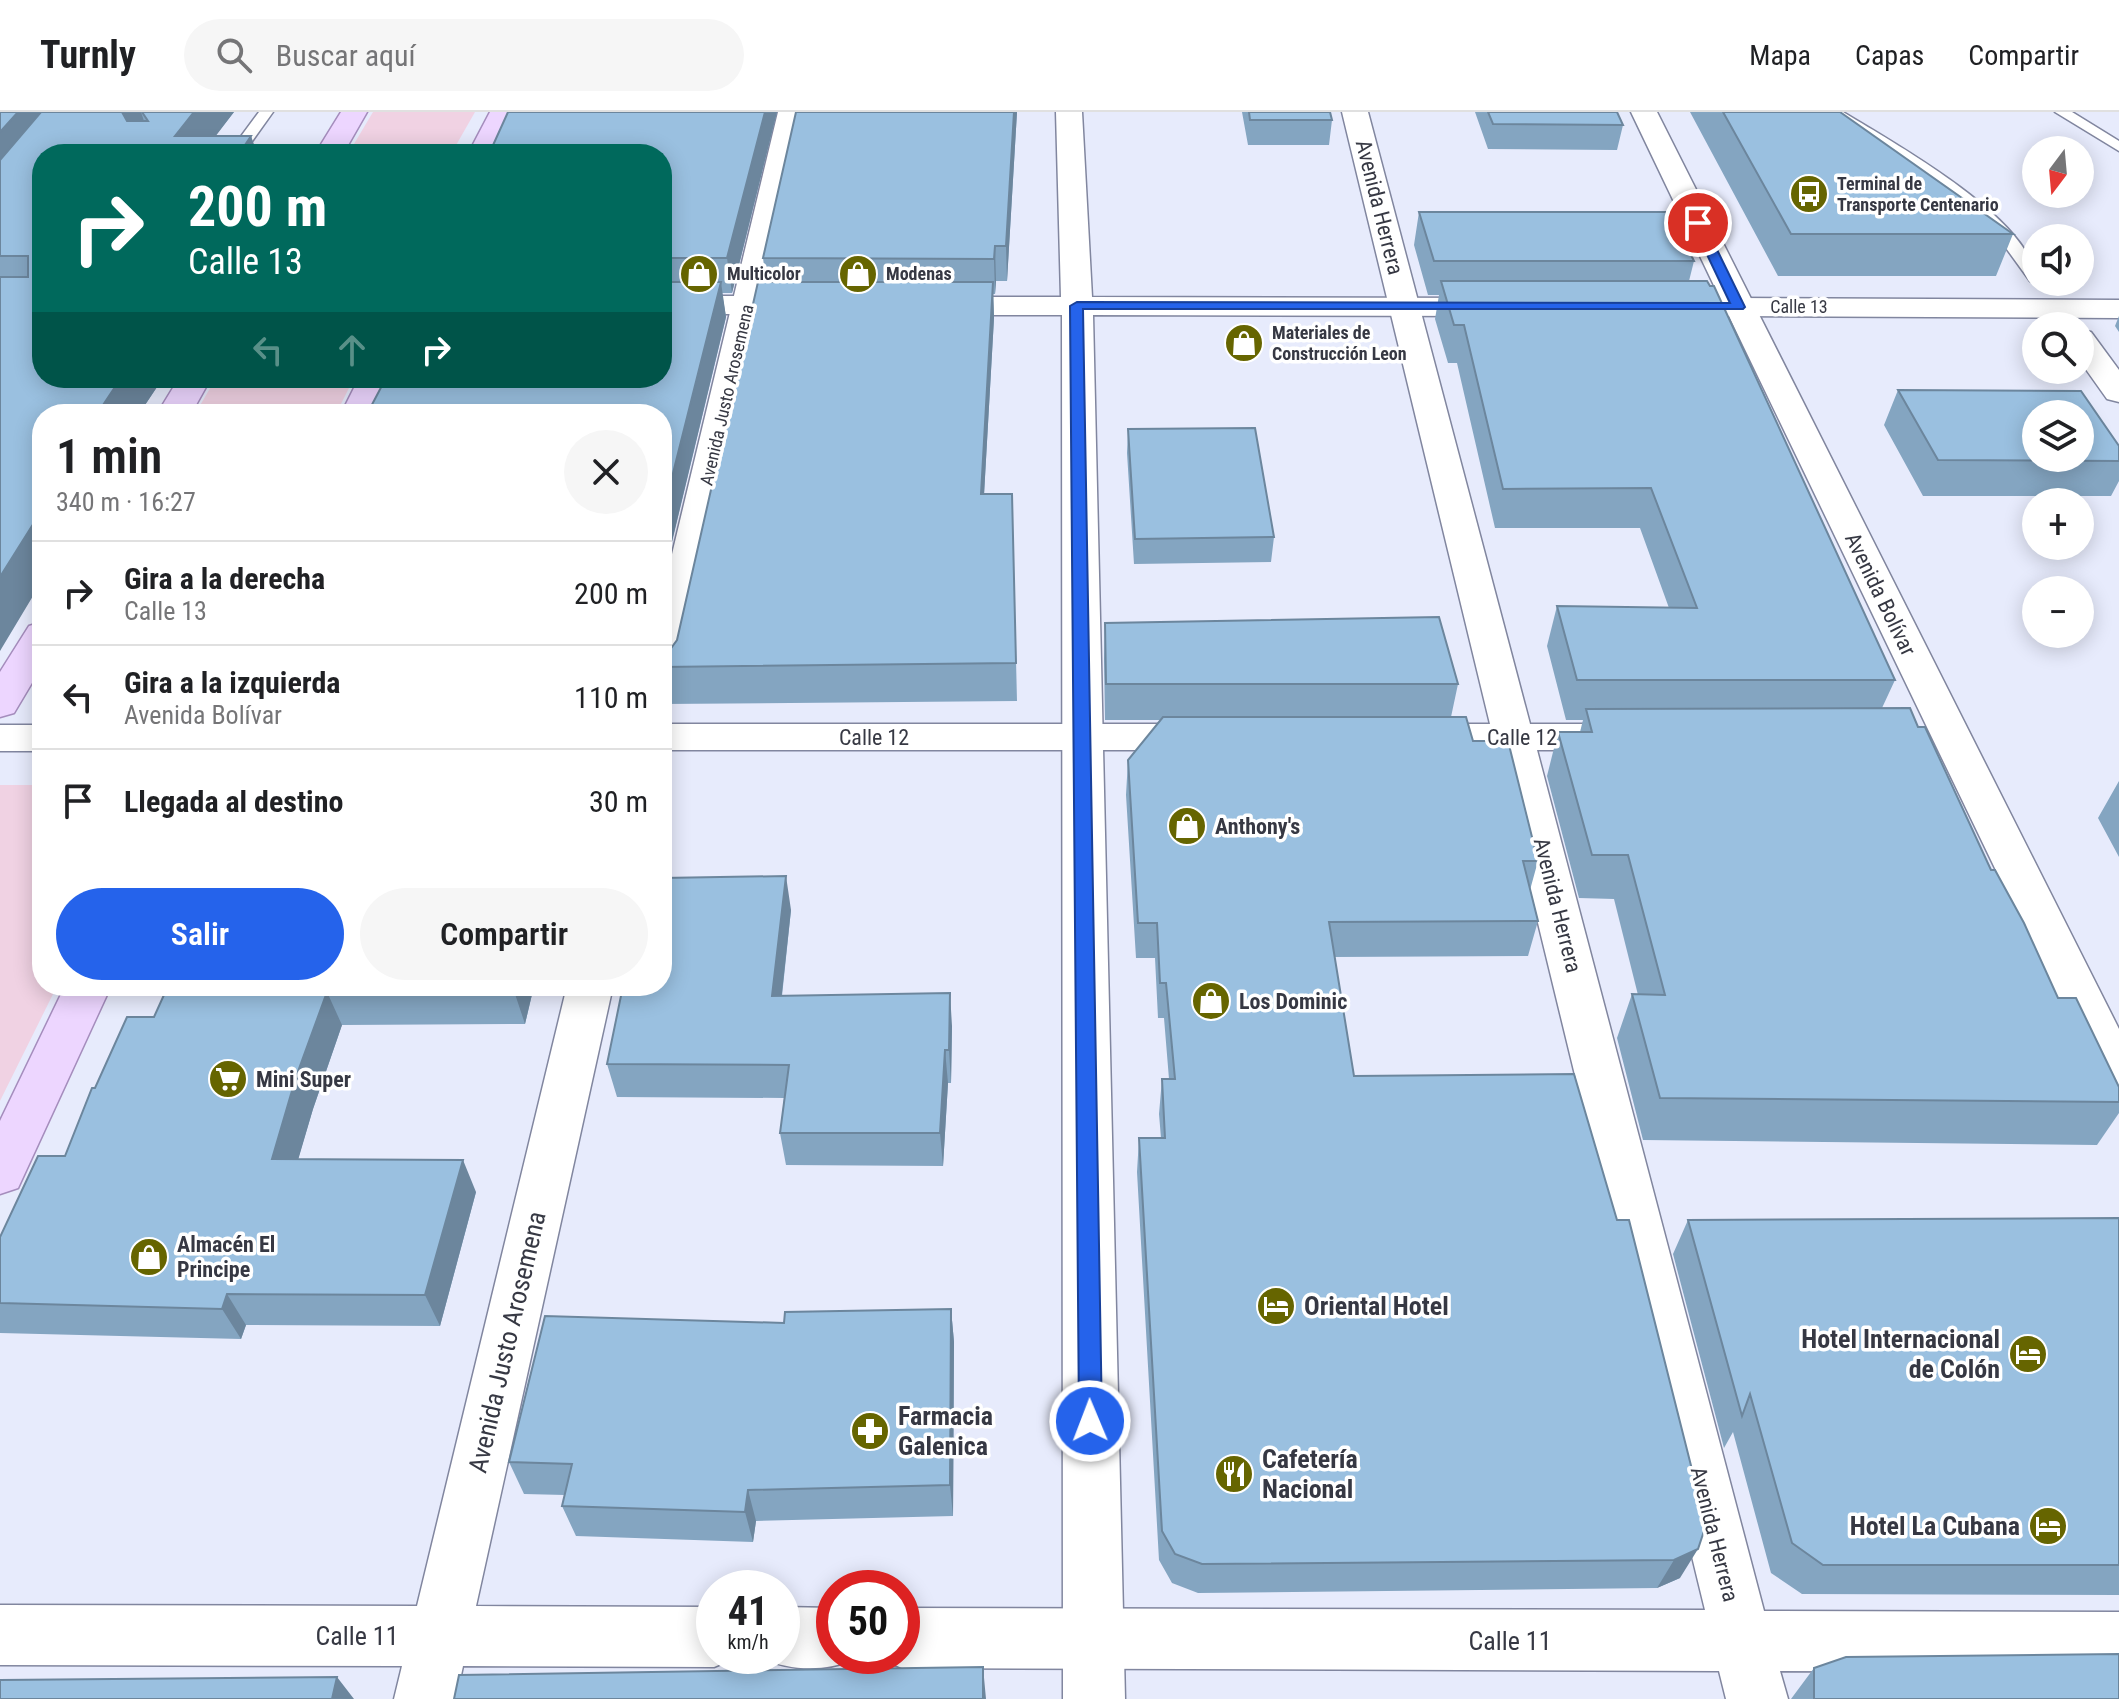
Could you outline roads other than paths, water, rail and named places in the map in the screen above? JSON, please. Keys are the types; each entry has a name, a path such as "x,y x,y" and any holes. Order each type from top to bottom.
{"main road":[{"path":"335,144 354,112"},
{"path":"487,144 503,112"},
{"path":"0,704 32,651"},
{"path":"0,1173 83,996"}],"street":[{"name":"Avenida Justo Arosemena","path":"672,634 791,112"},
{"path":"1069,112 1077,306 1094,1699"},
{"name":"Avenida Herrera","path":"1355,112 1516,737 1757,1699"},
{"name":"Avenida Bolívar","path":"1644,112 2119,1076"},
{"path":"672,305 842,305"},
{"path":"905,306 1532,307"},
{"name":"Calle 13","path":"1643,307 2022,315"},
{"name":"Calle 13","path":"2094,312 2119,309"},
{"path":"2094,358 2119,392"},
{"path":"1904,736 1951,736"},
{"name":"Calle 12","path":"672,737 1237,737"},
{"name":"Calle 12","path":"1376,737 1656,737"},
{"path":"0,738 32,738"},
{"name":"Avenida Justo Arosemena","path":"425,1699 588,996"},
{"name":"Calle 11","path":"0,1635 696,1637"},
{"name":"Calle 11","path":"920,1638 2119,1642"}],"lane":[{"path":"242,144 266,112"},
{"path":"1833,112 1946,182 2004,234 2022,259"},
{"path":"2062,112 2119,147"}],"place":[{"name":"Terminal de Transporte Centenario","path":"1809,194"},
{"name":"Multicolor","path":"699,274"},
{"name":"Modenas","path":"858,274"},
{"name":"Materiales de Construcción Leon","path":"1244,343"},
{"name":"Anthony's","path":"1187,826"},
{"name":"Los Dominic","path":"1211,1001"},
{"name":"Mini Super","path":"228,1079"},
{"name":"Almacén El Principe","path":"149,1257"},
{"name":"Oriental Hotel","path":"1276,1306"},
{"name":"Hotel Internacional de Colón","path":"2028,1354"},
{"name":"Farmacia Galenica","path":"870,1431"},
{"name":"Cafetería Nacional","path":"1234,1474"},
{"name":"Hotel La Cubana","path":"2048,1526"}]}
